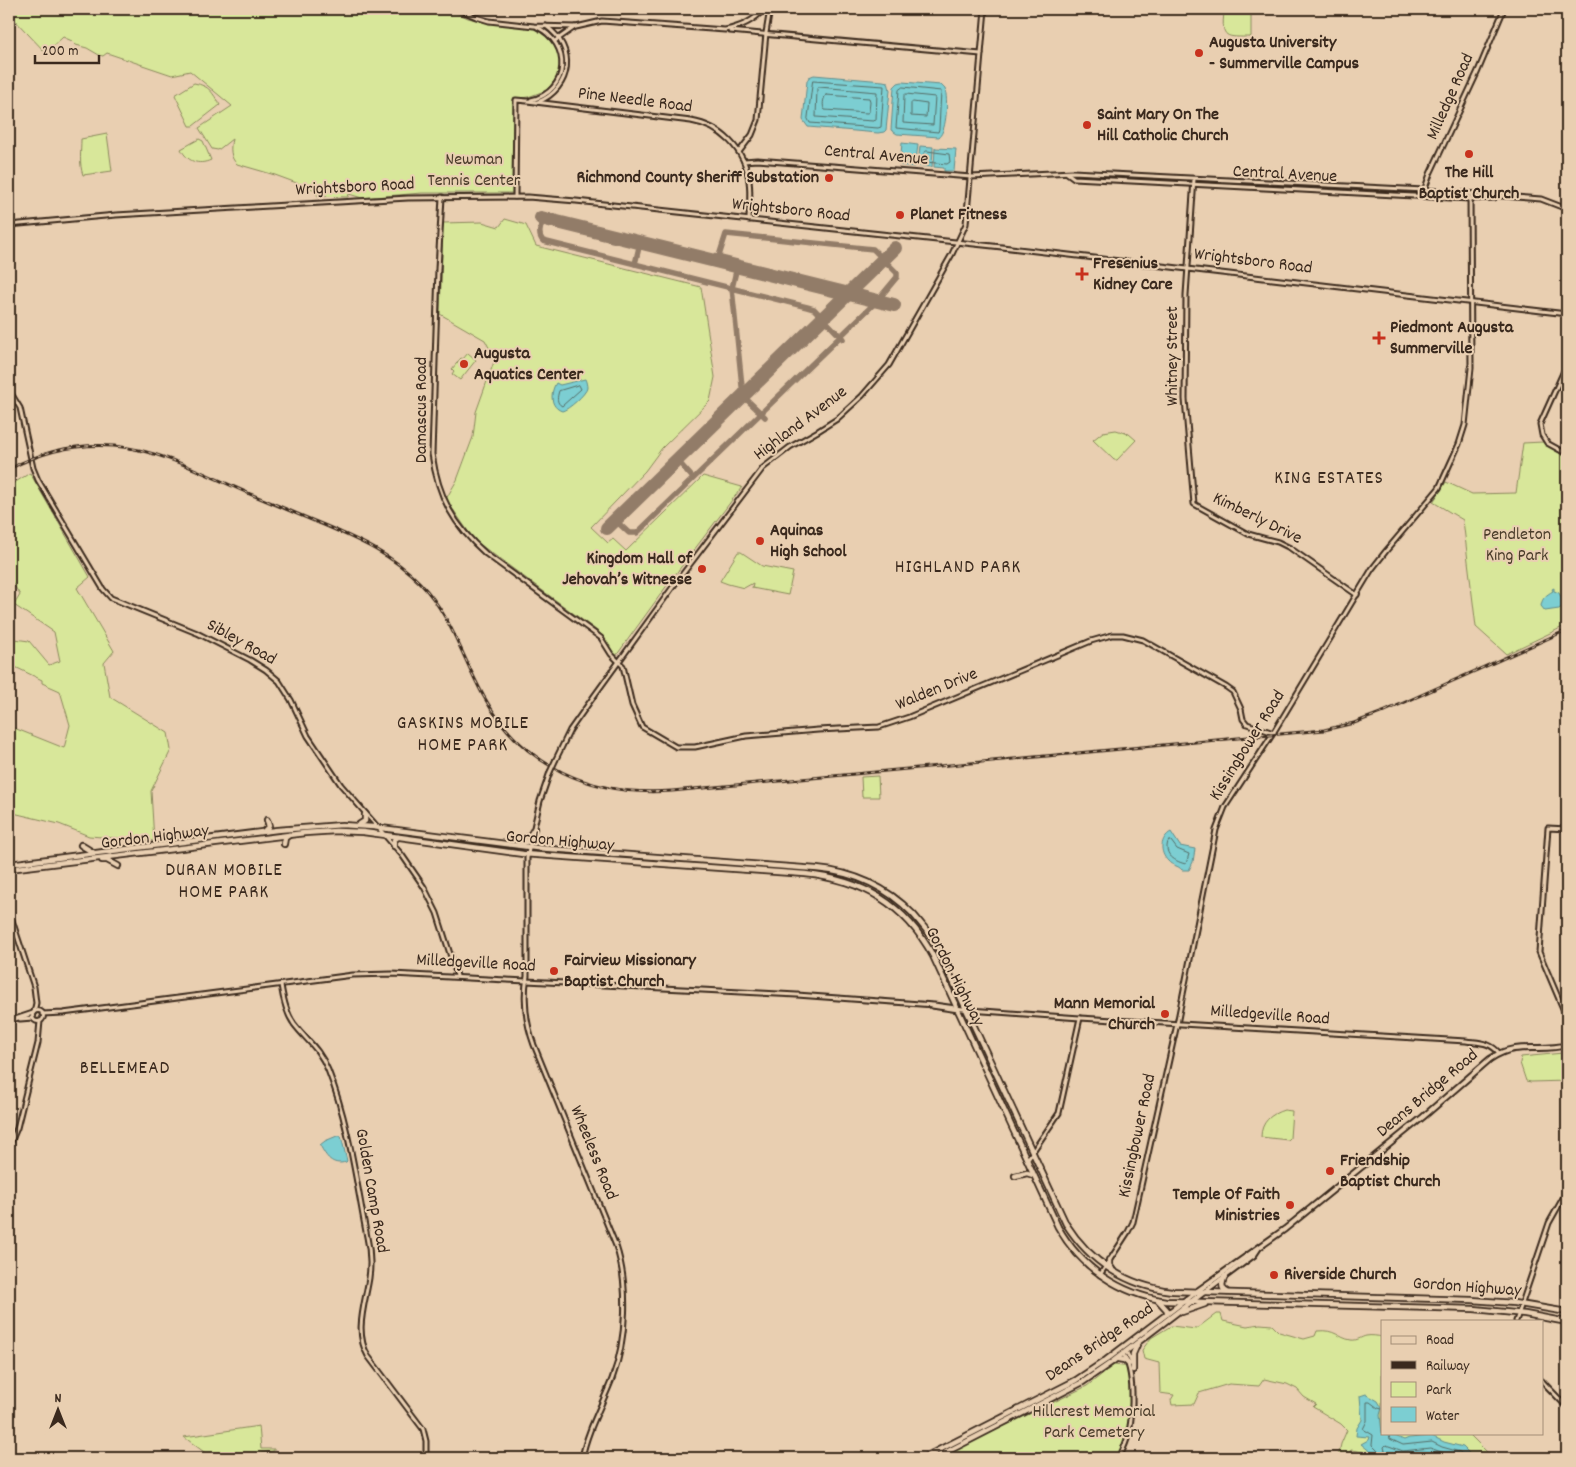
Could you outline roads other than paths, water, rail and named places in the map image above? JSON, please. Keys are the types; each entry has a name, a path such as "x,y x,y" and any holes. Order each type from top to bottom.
{"highway":[{"path":"354,825 362,824 365,821 365,814"},
{"path":"261,832 269,826 267,820"},
{"name":"Gordon Highway","path":"10,866 94,853 261,832 315,826 354,825 530,848 824,870 861,879 901,903 933,938 1063,1217 1072,1233 1084,1248 1105,1266 1128,1280 1161,1290 1460,1299 1522,1304 1567,1312"},
{"path":"513,846 526,842 534,829"},
{"name":"Gordon Highway","path":"10,866 66,862 289,835 343,831 528,854 820,876 851,883 886,900 895,907 911,924 930,952 1062,1234 1078,1255 1099,1274 1122,1288 1155,1299 1183,1302 1474,1309 1518,1313 1567,1322"},
{"path":"284,844 285,838 289,835"},
{"path":"394,846 395,839 401,837"},
{"path":"81,855 84,850 81,845 94,853"},
{"path":"66,862 105,860 118,866 115,863 116,858 123,855"},
{"path":"1029,1143 1037,1145"},
{"path":"1016,1176 1028,1173 1035,1178"},
{"path":"1109,1260 1110,1268 1128,1280"},
{"path":"1225,1276 1222,1283 1223,1288 1227,1292 1233,1293"},
{"name":"Deans Bridge Road","path":"1169,1316 1196,1292"},
{"name":"Deans Bridge Road","path":"923,1458 1070,1384 1123,1350 1204,1292"},
{"path":"1155,1299 1162,1303 1169,1316 1197,1306 1223,1303"},
{"path":"1133,1370 1134,1351 1140,1338"},
{"name":"Deans Bridge Road","path":"935,1458 1062,1394 1112,1362 1123,1350"},
{"path":"1112,1362 1120,1359 1129,1364"}],"main road":[{"path":"1499,1053 1517,1048 1558,1048 1567,1045"},
{"name":"Deans Bridge Road","path":"1204,1292 1254,1255 1258,1249 1381,1152 1499,1053"},
{"name":"Deans Bridge Road","path":"1196,1292 1252,1251 1258,1249"}],"street":[{"path":"458,9 489,21 534,26 576,27 602,21 766,33 830,41 981,54"},
{"path":"725,30 738,28 754,20 764,9"},
{"path":"739,152 752,135 758,120 770,9"},
{"name":"Highland Avenue","path":"528,854 540,801 550,772 570,730 669,591 763,468 790,447 837,419 862,396 889,365 958,242 966,224 984,9"},
{"name":"Milledge Road","path":"1424,196 1424,190 1430,174 1478,71 1504,9"},
{"path":"526,101 534,99 551,89 559,78 562,67 561,54 555,41 544,30 534,26"},
{"path":"537,102 553,93 563,80 566,68 564,48 559,38 546,26"},
{"path":"555,41 576,27"},
{"path":"551,89 555,105"},
{"name":"Pine Needle Road","path":"515,197 516,100 698,122 714,128 739,152 744,162 749,182 749,220"},
{"name":"Central Avenue","path":"744,162 754,159 971,177 1066,173 1424,190 1541,200 1567,209"},
{"name":"Central Avenue","path":"1066,173 1074,178 1470,199 1504,197"},
{"name":"Whitney Street","path":"1194,179 1188,268 1185,399 1194,504"},
{"name":"Kissingbower Road","path":"1099,1274 1133,1222 1220,818 1225,807 1274,734 1372,569 1440,488 1459,444 1467,415 1470,376 1470,194"},
{"name":"Wrightsboro Road","path":"9,225 116,215 395,199 515,197 576,200 1188,268 1567,314"},
{"name":"Damascus Road","path":"442,198 432,454 435,474 442,495 450,514 472,542 601,638 610,654 620,662"},
{"path":"1567,364 1540,424 1542,436 1547,443 1567,454"},
{"name":"Sibley Road","path":"9,390 20,408 33,468 38,480 104,590 111,598 196,634 250,660 280,681 308,736 341,785 394,846 427,892 437,913 457,977"},
{"name":"Kimberly Drive","path":"1194,504 1248,534 1278,542 1290,548 1357,596"},
{"name":"Walden Drive","path":"620,662 623,666 632,704 642,727 676,747 695,747 746,736 879,727 909,717 1101,637 1124,635 1143,640 1226,686 1233,692 1241,709 1243,719 1247,724 1274,734"},
{"path":"1567,829 1548,828 1539,952 1567,1018"},
{"name":"Wheeless Road","path":"528,854 526,874 527,1018 534,1045 616,1246 622,1270 624,1304 620,1354 614,1374 586,1442 582,1458"},
{"path":"9,911 34,987 36,1003 41,1016 38,1043 17,1128 9,1147"},
{"name":"Milledgeville Road","path":"41,1016 362,974 392,974 780,994 1080,1018 1466,1041 1489,1044 1499,1053"},
{"name":"Golden Camp Road","path":"281,985 290,1017 297,1028 316,1047 327,1068 337,1096 345,1128 370,1251 369,1278 361,1328 362,1344 368,1356 423,1429 426,1441 426,1458"},
{"path":"36,1003 33,1019 38,1033"},
{"path":"9,1021 34,1013 41,1016"},
{"path":"19,1018 36,1021 41,1016"},
{"path":"1027,1161 1060,1113 1080,1018"},
{"path":"1516,1320 1549,1223 1567,1191"},
{"path":"1123,1350 1129,1364 1131,1381"},
{"path":"1119,1458 1129,1431 1133,1370 1130,1358 1123,1350"},
{"path":"1544,1384 1567,1406"}],"water":[{"path":"814,75 888,82 890,90 886,130 878,133 808,127 803,120 807,81 809,77"},
{"path":"902,82 941,85 945,89 946,114 944,128 939,137 897,134 891,130 894,87"},
{"path":"902,143 918,145 915,167 900,165"},
{"path":"920,146 933,147 932,167 918,166"},
{"path":"935,148 956,149 954,171 944,171 944,168 934,167"},
{"path":"585,379 587,388 584,394 562,411 555,406 552,395 556,383 560,385"},
{"path":"1554,588 1554,591 1559,593 1565,605 1559,609 1545,611 1541,606 1542,601"},
{"path":"1171,832 1180,846 1195,849 1193,862 1189,870 1182,870 1171,864 1163,854 1163,841"},
{"path":"337,1136 341,1136 346,1162 333,1162 320,1145"},
{"path":"1366,1394 1378,1401 1381,1406 1381,1434 1390,1434 1404,1440 1432,1436 1444,1442 1463,1447 1471,1455 1471,1458 1378,1458 1361,1444 1368,1440 1369,1437 1356,1436 1357,1428 1362,1420 1360,1396"}],"railway":[{"path":"9,469 47,453 73,447 100,445 132,448 183,464 363,543 399,564 431,595 448,622 483,695 499,720 518,741 539,759 562,772 588,782 615,789 643,792 672,791 1324,730 1354,723 1383,712 1567,630"}],"place":[{"name":"Augusta University - Summerville Campus","path":"1199,53"},
{"name":"Saint Mary On The Hill Catholic Church","path":"1087,125"},
{"name":"The Hill Baptist Church","path":"1469,154"},
{"name":"Richmond County Sheriff Substation","path":"829,178"},
{"name":"Planet Fitness","path":"900,215"},
{"name":"Fresenius Kidney Care","path":"1082,274"},
{"name":"Piedmont Augusta Summerville","path":"1379,338"},
{"name":"Augusta Aquatics Center","path":"464,364"},
{"name":"Aquinas High School","path":"760,541"},
{"name":"Kingdom Hall of Jehovah’s Witnesse","path":"702,569"},
{"name":"Fairview Missionary Baptist Church","path":"554,971"},
{"name":"Mann Memorial Church","path":"1165,1014"},
{"name":"Friendship Baptist Church","path":"1330,1171"},
{"name":"Temple Of Faith Ministries","path":"1290,1205"},
{"name":"Riverside Church","path":"1274,1275"}],"district":[{"name":"KING ESTATES","path":"1329,479"},
{"name":"HIGHLAND PARK","path":"958,568"},
{"name":"GASKINS MOBILE HOME PARK","path":"463,735"},
{"name":"DURAN MOBILE HOME PARK","path":"224,882"},
{"name":"BELLEMEAD","path":"125,1069"}],"park label":[{"name":"Newman Tennis Center","path":"474,170"},
{"name":"Pendleton King Park","path":"1517,545"},
{"name":"Hillcrest Memorial Park Cemetery","path":"1094,1422"}]}
